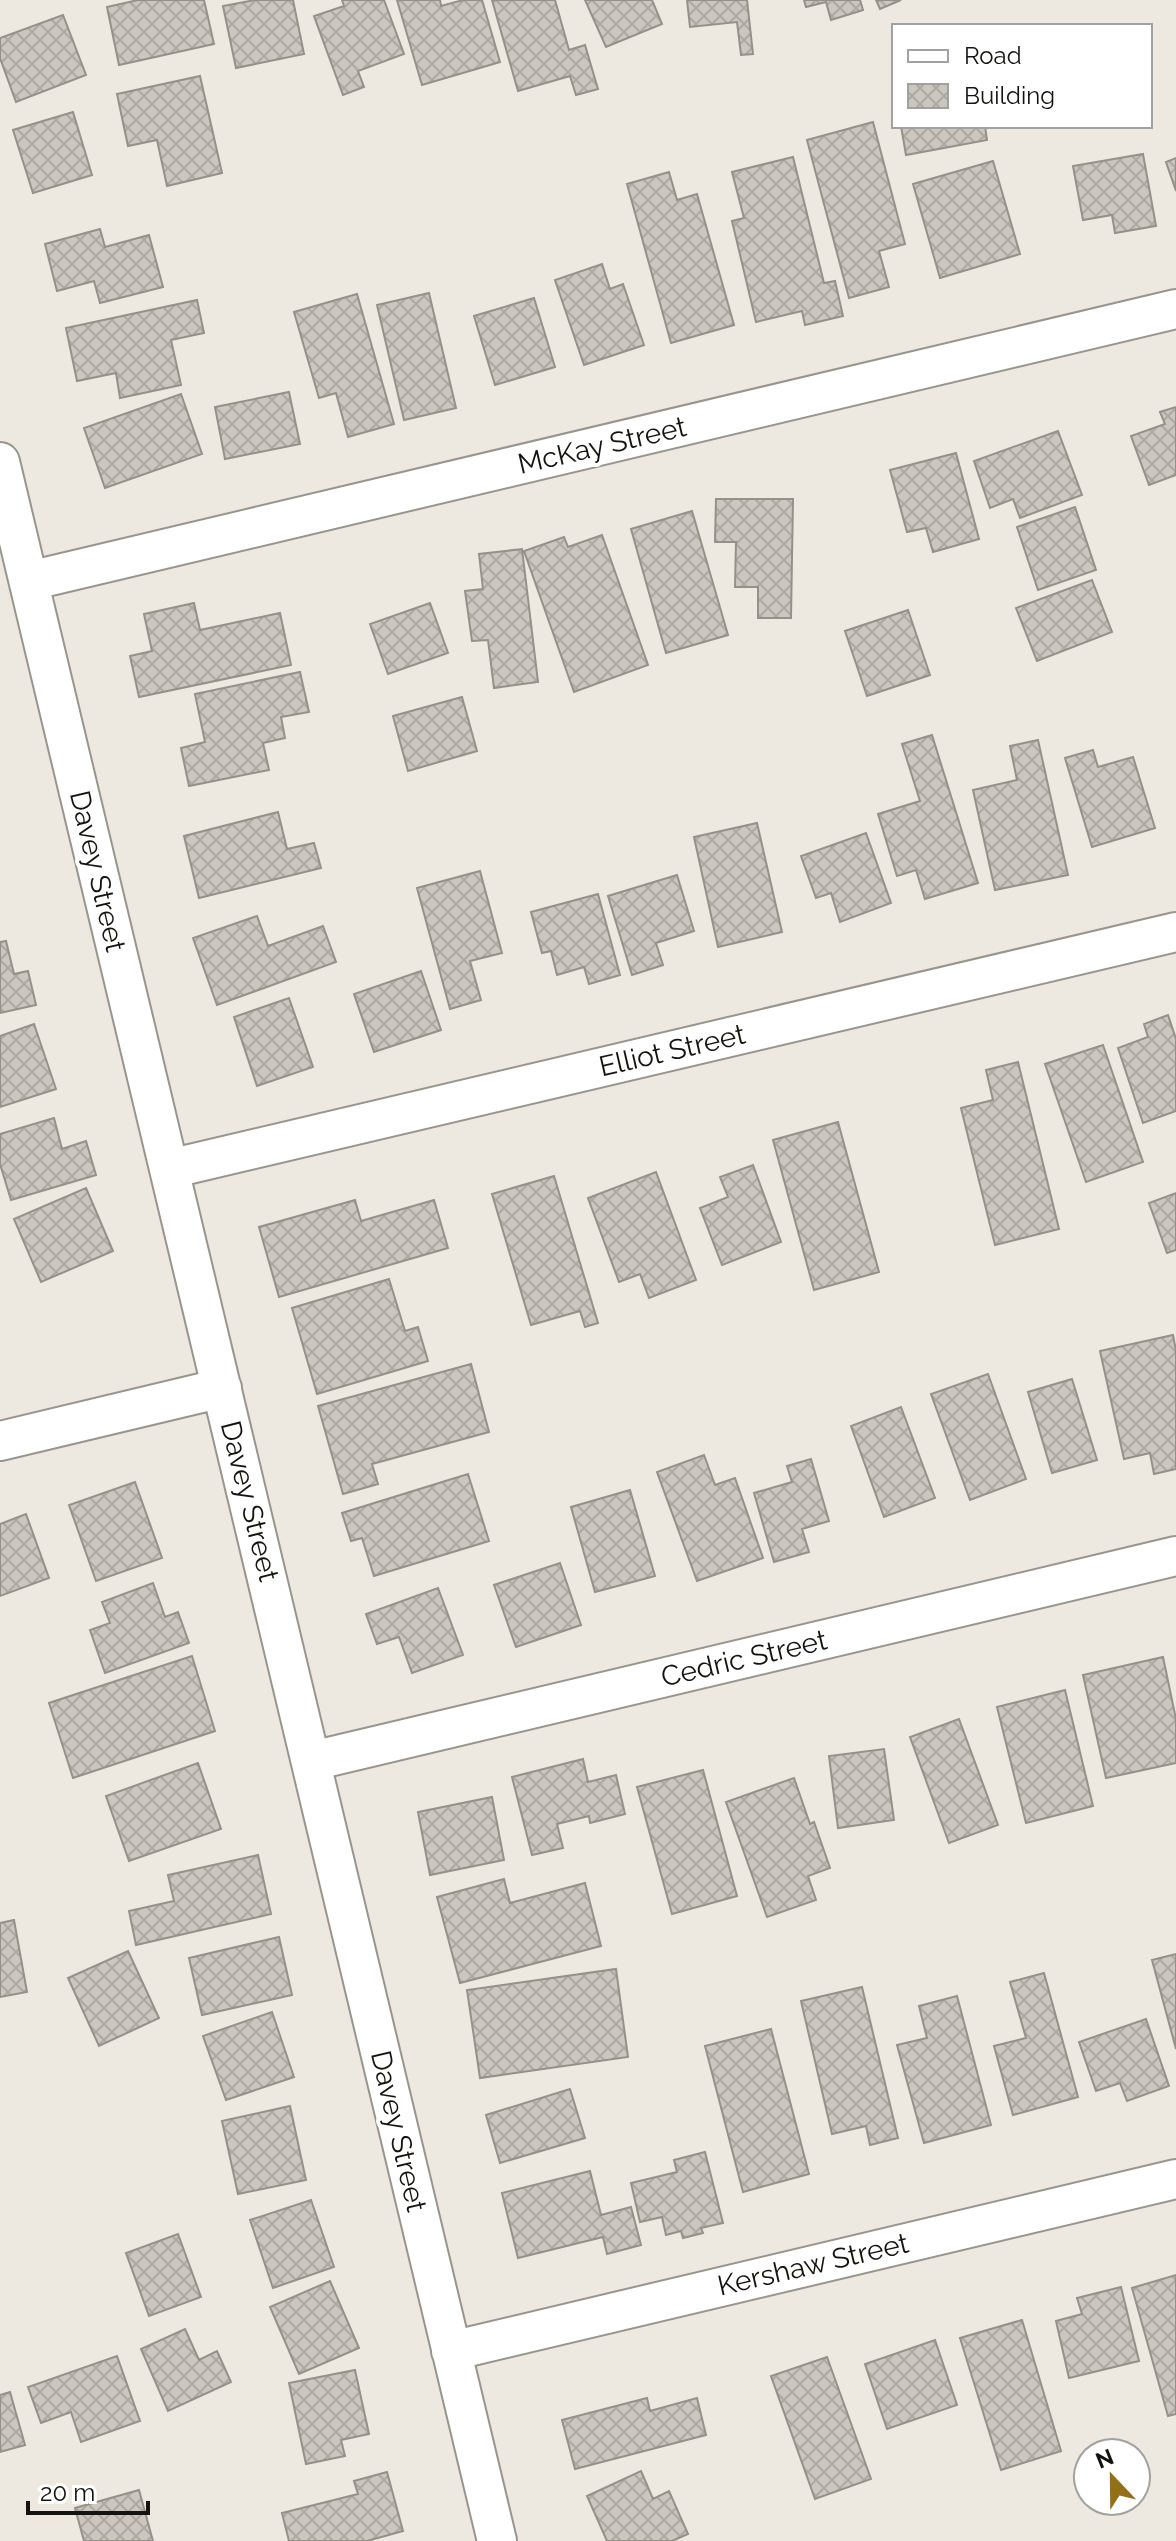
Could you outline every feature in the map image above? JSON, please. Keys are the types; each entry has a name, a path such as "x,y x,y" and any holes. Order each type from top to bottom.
{"street":[{"name":"McKay Street","path":"29,581 1176,309"},
{"name":"Davey Street","path":"0,462 497,2541"},
{"name":"Elliot Street","path":"169,1169 1176,932"},
{"path":"0,1441 222,1388"},
{"name":"Cedric Street","path":"312,1761 1176,1556"},
{"name":"Kershaw Street","path":"451,2351 1176,2179"}],"building":[{"path":"138,0 204,0 214,44 119,65 107,7"},
{"path":"255,0 293,0 304,54 236,68 223,6"},
{"path":"342,0 384,0 404,54 358,71 364,87 343,95 314,16 344,6"},
{"path":"397,0 440,0 441,6 463,0 482,0 500,62 422,85"},
{"path":"492,0 555,0 569,50 585,45 598,89 576,95 570,76 518,91"},
{"path":"585,0 652,0 662,24 606,47"},
{"path":"687,0 747,0 753,54 741,55 737,22 690,27"},
{"path":"804,0 860,0 863,10 831,20 826,2 806,7"},
{"path":"876,0 901,0 880,9"},
{"path":"63,15 86,75 16,102 0,58 0,38"},
{"path":"200,76 222,173 167,186 157,140 128,146 117,94"},
{"path":"73,112 92,175 33,193 13,130"},
{"path":"873,122 905,244 879,251 889,287 849,298 807,140"},
{"path":"901,128 985,128 987,140 906,155"},
{"path":"1143,154 1156,226 1115,233 1112,215 1083,220 1073,166"},
{"path":"793,157 824,283 835,281 843,316 805,325 802,311 756,322 732,221 744,218 732,172"},
{"path":"1176,158 1176,191 1166,162"},
{"path":"993,161 1020,254 940,278 913,184"},
{"path":"669,172 677,200 697,194 734,325 671,343 627,184"},
{"path":"100,229 105,247 149,235 163,287 100,303 94,281 57,291 45,244"},
{"path":"602,264 610,289 623,284 644,345 584,365 555,280"},
{"path":"429,293 456,408 404,420 377,305"},
{"path":"357,294 394,424 348,437 336,393 319,398 294,312"},
{"path":"534,298 555,367 495,385 474,316"},
{"path":"197,300 204,333 171,340 181,385 120,398 116,373 77,381 66,328"},
{"path":"289,392 300,444 225,459 215,407"},
{"path":"181,394 202,454 105,488 84,428"},
{"path":"1176,407 1176,475 1149,485 1131,436 1165,424 1160,412"},
{"path":"1058,431 1082,495 1020,518 1013,499 990,508 974,461"},
{"path":"956,453 979,539 933,552 926,528 907,532 890,470"},
{"path":"716,499 793,499 791,618 758,618 758,587 735,587 736,542 715,542"},
{"path":"1075,507 1096,570 1038,590 1017,527"},
{"path":"692,511 728,635 666,653 631,529"},
{"path":"602,535 648,665 574,692 524,551 564,537 568,547"},
{"path":"522,549 538,682 494,688 488,640 472,641 465,591 483,589 479,554"},
{"path":"1092,580 1112,632 1037,661 1016,608"},
{"path":"194,603 200,630 280,613 291,665 139,697 130,656 152,651 144,614"},
{"path":"430,603 448,653 388,674 370,624"},
{"path":"908,610 930,675 867,696 845,631"},
{"path":"300,672 309,712 281,717 285,738 263,743 269,770 189,786 181,748 205,742 195,694"},
{"path":"462,697 477,751 408,771 393,716"},
{"path":"932,735 978,883 925,899 916,870 897,876 878,814 920,801 902,744"},
{"path":"1038,740 1068,875 995,890 973,790 1017,780 1010,746"},
{"path":"1093,750 1098,767 1133,757 1155,828 1092,847 1065,758"},
{"path":"278,812 287,849 314,843 321,868 199,898 184,836"},
{"path":"757,823 782,932 718,947 694,837"},
{"path":"866,833 891,903 840,922 831,893 816,898 801,856"},
{"path":"480,871 502,953 470,961 481,1000 450,1009 417,888"},
{"path":"677,875 694,931 656,943 663,965 632,975 608,896"},
{"path":"598,894 620,975 589,984 584,967 557,975 551,951 542,953 531,912"},
{"path":"257,916 268,946 323,926 336,962 217,1005 193,938"},
{"path":"6,941 14,974 28,971 36,1005 0,1013 0,942"},
{"path":"421,971 441,1030 374,1052 354,994"},
{"path":"289,998 313,1067 257,1086 234,1017"},
{"path":"1168,1015 1176,1039 1176,1111 1143,1123 1118,1048 1148,1037 1144,1024"},
{"path":"34,1024 56,1089 0,1107 0,1036"},
{"path":"1103,1045 1143,1162 1086,1182 1045,1064"},
{"path":"1018,1062 1059,1229 995,1245 961,1108 993,1100 986,1070"},
{"path":"54,1118 62,1149 86,1141 96,1175 11,1200 0,1164 0,1134"},
{"path":"838,1122 879,1272 814,1290 773,1140"},
{"path":"753,1165 781,1242 722,1265 700,1208 728,1197 720,1177"},
{"path":"656,1172 696,1280 649,1298 640,1274 619,1282 588,1198"},
{"path":"554,1176 598,1323 585,1327 580,1311 531,1325 492,1194"},
{"path":"86,1188 113,1251 41,1282 14,1219"},
{"path":"1176,1193 1176,1250 1167,1253 1149,1203"},
{"path":"355,1200 361,1221 434,1200 448,1248 279,1297 259,1227"},
{"path":"389,1279 405,1331 418,1327 428,1361 317,1394 292,1308"},
{"path":"1173,1335 1176,1351 1176,1469 1154,1474 1150,1453 1124,1459 1100,1351"},
{"path":"471,1364 489,1432 372,1464 378,1484 343,1494 318,1406"},
{"path":"988,1374 1026,1479 970,1500 931,1394"},
{"path":"1072,1379 1097,1460 1052,1473 1028,1392"},
{"path":"901,1407 935,1498 884,1517 851,1426"},
{"path":"704,1455 715,1485 735,1478 763,1558 697,1581 657,1472"},
{"path":"811,1459 829,1521 802,1529 809,1552 774,1562 754,1493 792,1482 787,1466"},
{"path":"468,1474 489,1541 374,1576 362,1538 351,1541 342,1513"},
{"path":"135,1482 162,1558 96,1581 69,1505"},
{"path":"630,1490 655,1576 595,1592 571,1507"},
{"path":"26,1514 49,1578 0,1596 0,1524"},
{"path":"560,1563 581,1625 516,1647 494,1585"},
{"path":"153,1583 165,1617 178,1612 189,1643 105,1673 90,1630 110,1623 102,1602"},
{"path":"438,1588 463,1655 412,1673 399,1637 377,1644 366,1614"},
{"path":"192,1656 215,1731 73,1778 49,1703"},
{"path":"1163,1657 1176,1719 1176,1763 1106,1778 1083,1675"},
{"path":"1065,1690 1093,1806 1026,1823 997,1707"},
{"path":"959,1719 998,1825 949,1843 910,1737"},
{"path":"884,1749 894,1820 838,1828 829,1756"},
{"path":"583,1759 588,1782 616,1775 625,1814 590,1823 589,1816 557,1824 563,1848 532,1855 512,1777"},
{"path":"198,1763 221,1829 129,1861 106,1796"},
{"path":"703,1770 737,1896 672,1914 637,1787"},
{"path":"794,1778 830,1868 808,1876 816,1900 767,1917 726,1802"},
{"path":"492,1797 504,1860 430,1875 418,1812"},
{"path":"258,1855 271,1914 136,1945 129,1911 174,1901 168,1875"},
{"path":"504,1879 510,1903 585,1883 601,1946 460,1983 437,1897"},
{"path":"14,1920 27,1992 0,1997 0,1923"},
{"path":"279,1937 292,1995 202,2015 189,1958"},
{"path":"128,1951 159,2018 99,2046 68,1978"},
{"path":"1176,1954 1176,2049 1152,1960"},
{"path":"616,1969 628,2057 480,2078 467,1990"},
{"path":"1044,1973 1078,2097 1013,2115 994,2046 1026,2038 1010,1982"},
{"path":"862,1987 898,2138 870,2145 866,2126 832,2134 801,2001"},
{"path":"957,1996 991,2125 924,2143 897,2045 927,2038 919,2006"},
{"path":"272,2012 294,2077 226,2100 203,2036"},
{"path":"1146,2019 1169,2086 1127,2101 1120,2083 1096,2091 1079,2042"},
{"path":"771,2029 809,2174 743,2192 705,2046"},
{"path":"570,2089 585,2138 500,2163 486,2115"},
{"path":"290,2106 306,2180 238,2194 222,2121"},
{"path":"705,2152 723,2223 701,2228 703,2233 683,2238 681,2231 666,2235 662,2217 640,2222 631,2183 677,2172 674,2160"},
{"path":"590,2171 601,2215 631,2207 641,2245 607,2254 603,2237 518,2258 502,2193"},
{"path":"311,2200 334,2267 273,2288 250,2220"},
{"path":"178,2234 201,2297 149,2316 126,2253"},
{"path":"1176,2275 1176,2414 1168,2416 1132,2288"},
{"path":"330,2281 359,2348 299,2374 270,2307"},
{"path":"1121,2287 1139,2361 1069,2378 1056,2321 1082,2314 1077,2298"},
{"path":"1022,2320 1061,2451 1001,2470 960,2338"},
{"path":"185,2329 199,2360 217,2351 231,2382 168,2411 141,2349"},
{"path":"935,2340 957,2405 887,2429 865,2364"},
{"path":"117,2356 140,2421 81,2442 71,2412 41,2423 28,2387"},
{"path":"827,2357 871,2479 815,2499 771,2376"},
{"path":"355,2370 369,2434 341,2440 345,2456 306,2464 289,2383"},
{"path":"10,2392 25,2445 0,2452 0,2395"},
{"path":"647,2398 650,2411 697,2398 706,2435 575,2469 562,2420"},
{"path":"641,2471 653,2499 669,2491 688,2534 672,2541 607,2541 587,2496"},
{"path":"387,2472 403,2531 367,2541 289,2541 282,2513 358,2494 354,2481"},
{"path":"139,2490 153,2541 84,2541 75,2508"}]}
